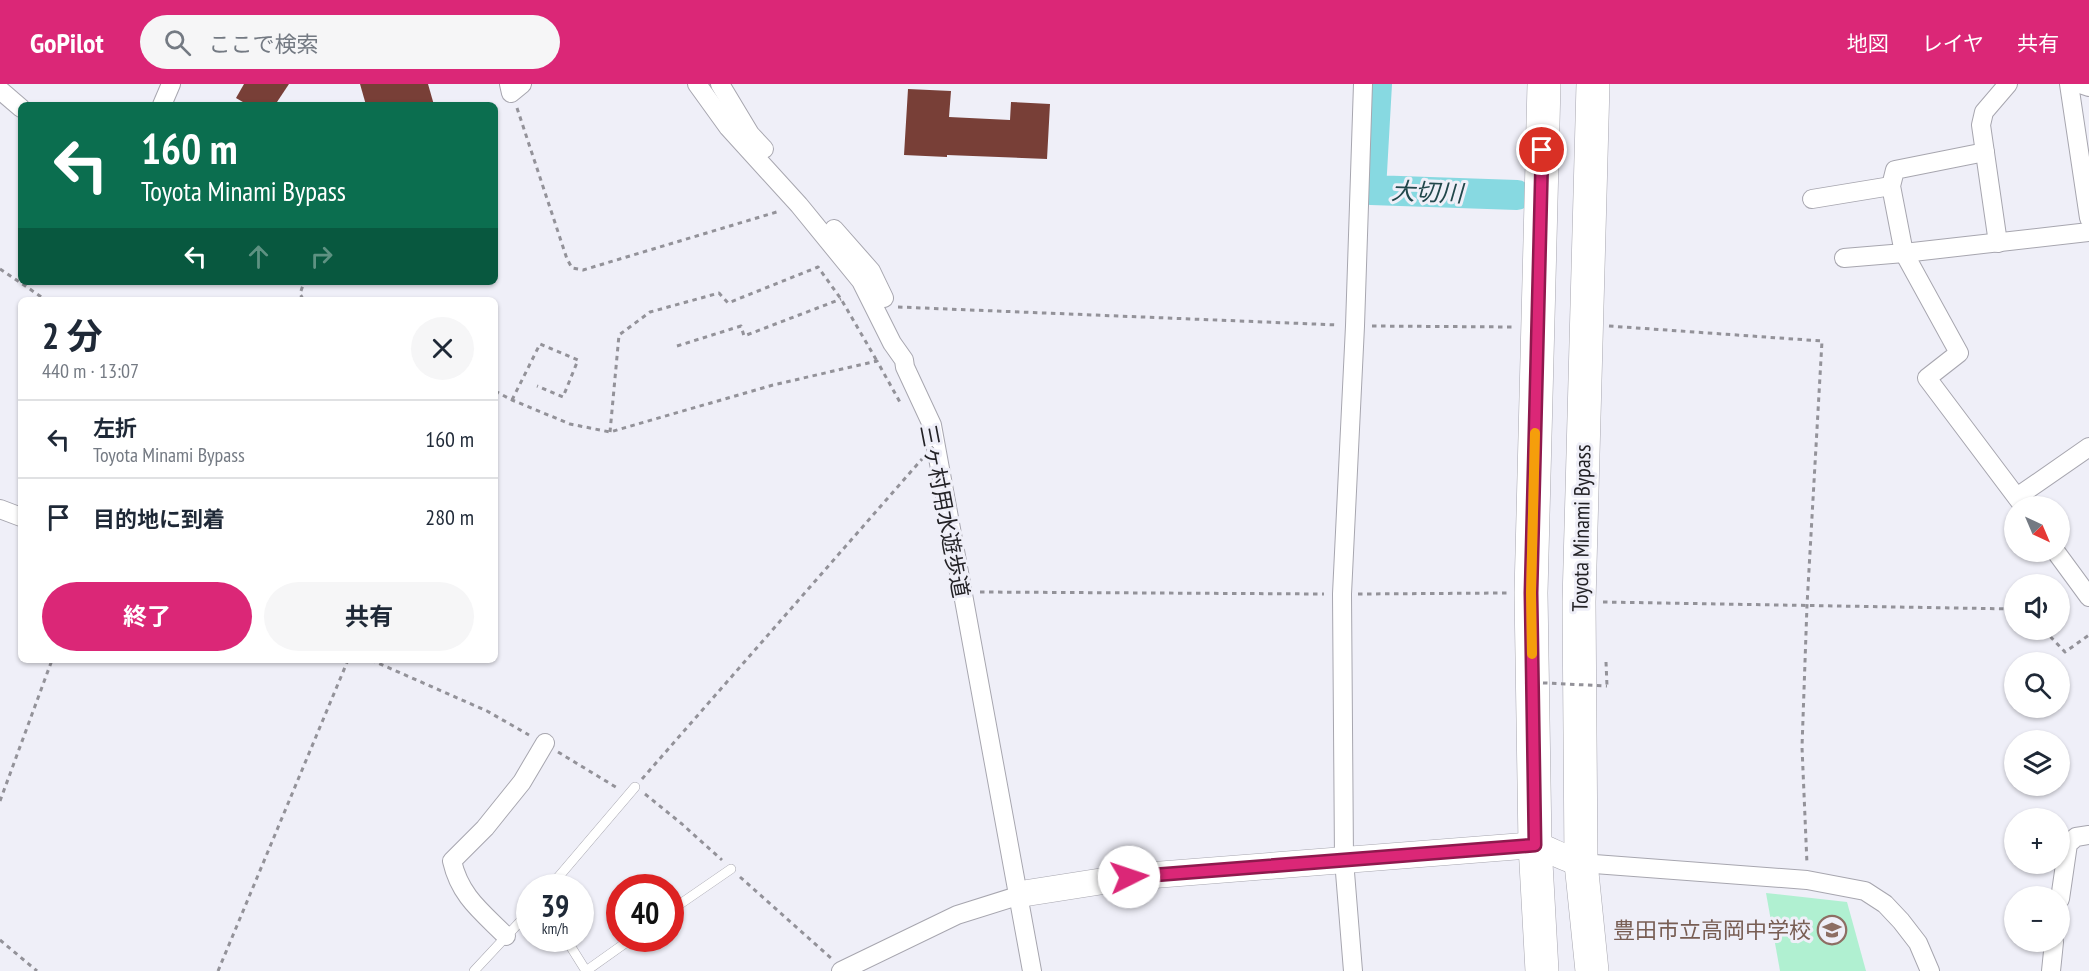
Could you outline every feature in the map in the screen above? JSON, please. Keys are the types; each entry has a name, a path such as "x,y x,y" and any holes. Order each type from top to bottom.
{"highway":[{"path":"1544,84 1531,593 1558,854 1559,971"},
{"name":"Toyota Minami Bypass","path":"1558,854 1562,815 1561,675 1579,602 1593,84"},
{"path":"1542,971 1558,854"},
{"path":"1558,854 1592,971"}],"street":[{"path":"163,102 171,84"},
{"name":"三ヶ村用水遊歩道","path":"697,84 728,127 799,205 861,281 892,343 904,360 904,367 932,425 1022,894 1032,971"},
{"path":"1353,971 1344,860 1342,594 1355,326 1363,84"},
{"path":"1998,243 1981,125 1984,112 2008,84"},
{"path":"2069,84 2089,218"},
{"path":"2080,84 2089,87"},
{"path":"724,86 750,134 871,271 939,420 944,436 972,592 1022,894 1042,971"},
{"path":"0,90 18,105"},
{"path":"1985,152 1895,170 1891,186 1904,253 1959,353 1927,378 2016,496"},
{"path":"1812,199 1891,186"},
{"path":"1844,258 2089,232"},
{"path":"2028,496 2089,447"},
{"path":"0,509 18,516"},
{"path":"2063,562 2089,597"},
{"path":"506,936 468,898 456,879 452,861 485,828 522,782 544,743"},
{"path":"2062,886 2067,844 2076,837 2089,834"},
{"path":"841,971 957,915 1022,894 1129,877 1344,860 1558,854 1807,880 1865,891 1885,904 1901,921 1918,943 1930,971"},
{"path":"2051,971 2054,952"}],"lane":[{"path":"561,874 635,787"},
{"path":"684,901 731,869"},
{"path":"474,971 516,926"},
{"path":"574,952 586,971 613,952"}],"path":[{"path":"514,87 567,260 572,268 583,270 799,205"},
{"path":"610,432 619,335 650,312 719,293 728,303 818,267 841,299 906,411"},
{"path":"0,268 18,281"},
{"path":"24,285 42,297"},
{"path":"677,346 741,326 744,336 841,299"},
{"path":"888,307 1355,326 1538,327"},
{"path":"1586,325 1822,341 1807,605 1802,747 1807,880"},
{"path":"512,400 540,344 578,360 563,397 537,386"},
{"path":"498,393 570,424 610,432 772,385 877,361"},
{"path":"635,787 941,439"},
{"path":"972,592 1531,593"},
{"path":"1579,602 2004,609"},
{"path":"2054,640 2065,652 2089,635"},
{"path":"0,801 51,663"},
{"path":"218,971 347,663"},
{"path":"378,663 487,711 628,795"},
{"path":"1525,682 1607,686"},
{"path":"0,940 37,971"}],"green space":[{"name":"豊田市立高岡中学校","path":"1766,893 1847,902 1866,971 1780,971"}],"building":[{"path":"244,84 289,84 277,102 243,102 236,98"},
{"path":"360,84 428,84 433,102 365,102"},
{"path":"908,89 951,91 949,117 1010,120 1011,102 1050,104 1047,159 904,155"}],"waterway":[{"name":"大切川","path":"1377,84 1371,190 1517,195"}],"slow traffic":[{"path":"1532,654 1531,593 1535,433"}],"place":[{"name":"豊田市立高岡中学校","path":"1832,930"}],"route":[{"path":"1129,877 1535,845 1531,593 1542,150"}]}
